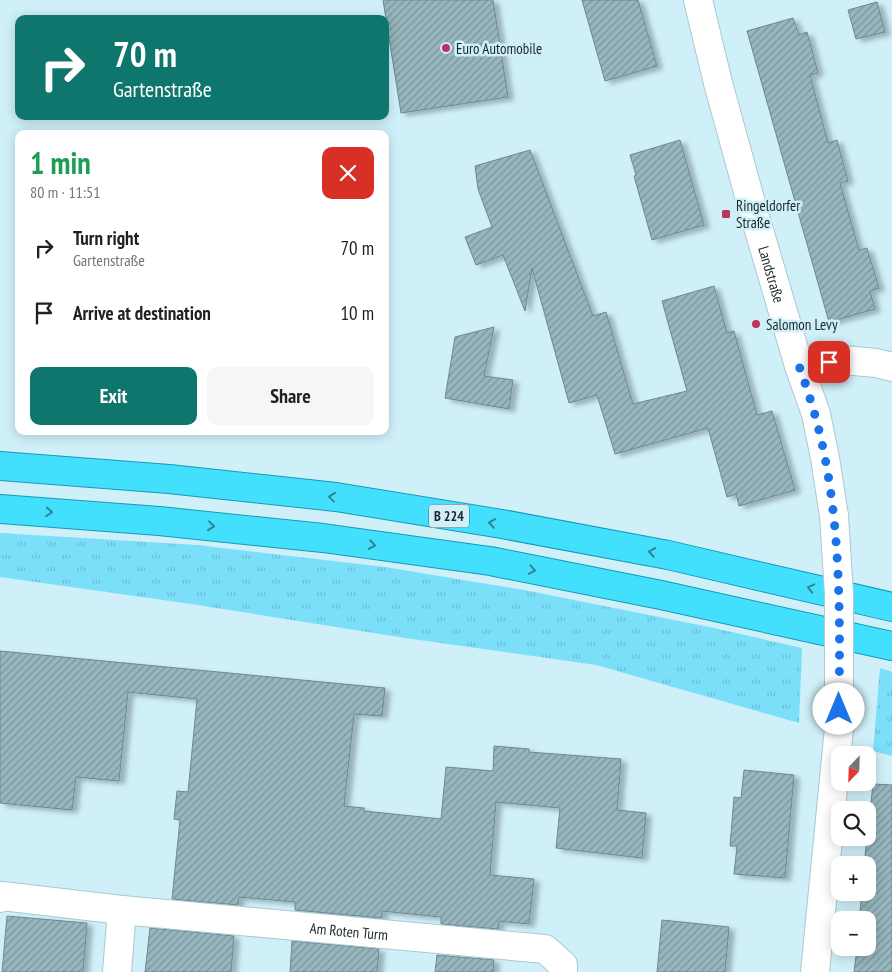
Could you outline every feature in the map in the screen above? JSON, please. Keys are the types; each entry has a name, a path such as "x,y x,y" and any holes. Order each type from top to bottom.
{"highway":[{"name":"B 224","path":"0,466 169,479 336,497 502,524 668,555 892,608"},
{"path":"0,509 159,520 324,538 490,561 661,595 892,646"}],"street":[{"name":"Landstraße","path":"698,0 743,174 799,366 816,414 826,458 834,516 839,594 839,728 815,972"},
{"path":"799,366 844,360 876,363 892,367"},
{"name":"Am Roten Turm","path":"0,898 2,896 122,910 545,949 563,965 563,972"},
{"path":"117,972 122,910"}],"green space":[{"path":"0,533 197,545 385,567 524,590 714,628 802,648 799,723 596,665 0,577"},
{"path":"880,668 892,672 892,756 876,752 876,746 873,746"}],"building":[{"name":"Euro Automobile","path":"383,0 493,0 508,97 401,113 389,38 389,15 385,15"},
{"path":"582,0 638,0 657,66 605,81"},
{"path":"877,2 885,32 856,39 848,10"},
{"path":"793,18 799,35 807,32 818,73 810,75 828,143 837,140 848,181 840,183 859,250 867,248 879,288 870,291 875,309 829,322 747,31"},
{"path":"680,140 704,225 652,240 630,155"},
{"path":"530,150 593,316 606,312 633,404 687,391 662,301 714,286 727,333 734,331 757,415 772,411 795,490 739,506 736,494 727,497 708,428 615,454 597,395 569,403 532,268 525,311 503,255 476,265 465,237 492,227 478,189 475,166"},
{"path":"494,327 484,376 513,380 509,409 445,398 455,337"},
{"path":"0,651 385,688 382,716 354,714 344,806 364,808 364,811 441,819 446,767 493,771 494,746 529,749 529,752 621,759 617,810 646,813 642,858 556,848 560,808 496,802 490,875 534,879 529,924 499,921 498,929 441,924 441,917 382,911 382,918 295,910 295,902 239,897 238,905 172,899 180,820 174,819 177,791 188,792 197,699 128,692 119,781 76,777 72,810 0,803"},
{"path":"744,770 794,775 785,878 734,874 737,846 730,846 734,797 741,798"},
{"path":"876,784 892,785 892,972 854,972 856,956 876,956 876,911 860,911 861,901 876,901 876,856 865,856 866,846 876,846 876,801 871,801 872,791 876,791"},
{"path":"7,916 87,923 83,972 2,972"},
{"path":"662,920 729,927 725,972 657,972"},
{"path":"150,928 234,936 231,972 145,972"},
{"path":"292,941 379,949 377,972 290,972"},
{"path":"437,955 494,960 493,972 435,972"}],"place":[{"name":"Euro Automobile","path":"446,48"},
{"name":"Ringeldorfer Straße","path":"726,214"},
{"name":"Salomon Levy","path":"756,324"}],"route":[{"path":"829,362 799,366 816,414 826,458 834,516 839,594 839,709"}]}
